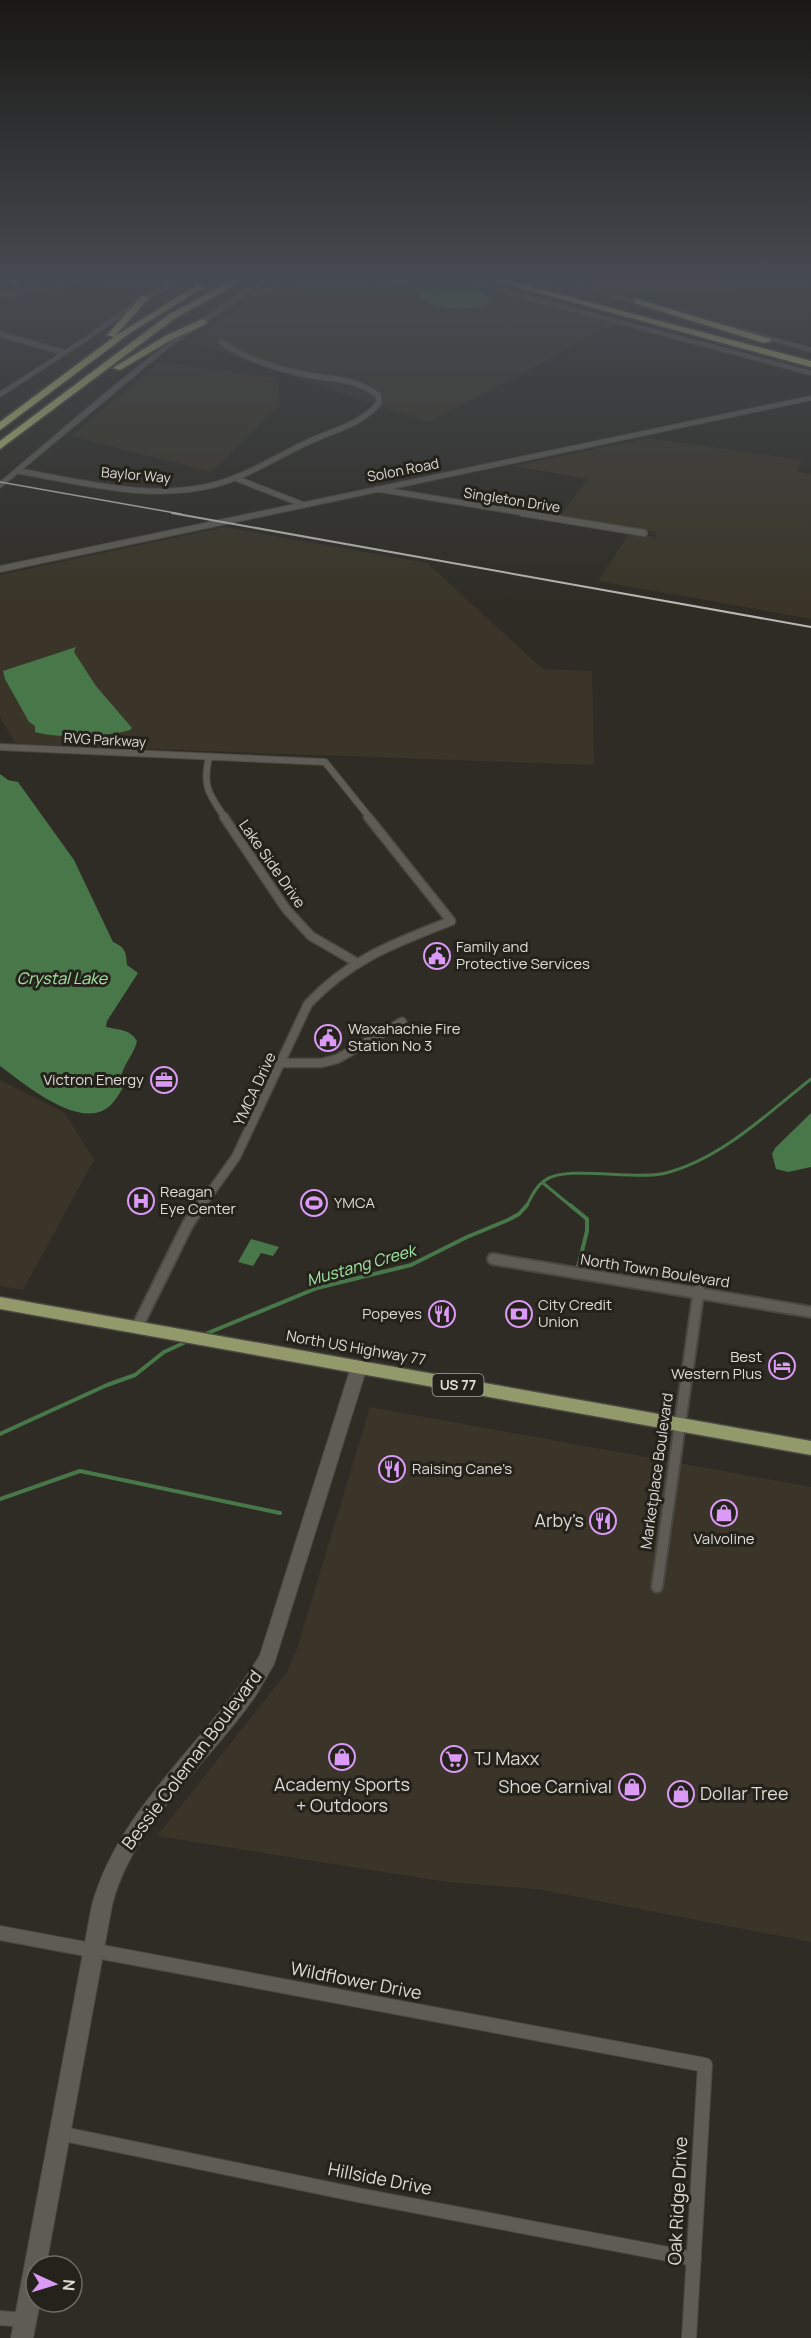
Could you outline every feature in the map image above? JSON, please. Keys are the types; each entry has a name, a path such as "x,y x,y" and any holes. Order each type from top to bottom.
{"highway":[{"path":"50,389 54,385"},
{"path":"0,427 55,385"},
{"path":"0,446 80,385"},
{"path":"42,414 92,385"}],"main road":[{"name":"North US Highway 77","path":"0,1303 811,1448"}],"street":[{"path":"0,394 14,385"},
{"path":"0,486 119,385"},
{"name":"Baylor Way","path":"18,471 162,491 200,488 235,478 355,422 377,407 379,399 371,388 364,385"},
{"name":"Solon Road","path":"0,569 811,398"},
{"path":"7,470 18,471"},
{"path":"235,478 304,504"},
{"name":"Singleton Drive","path":"377,489 644,533"},
{"name":"RVG Parkway","path":"0,747 325,762 451,921"},
{"name":"Lake Side Drive","path":"209,757 205,774 207,792 275,896 312,936 354,961"},
{"name":"YMCA Drive","path":"143,1329 188,1224 236,1157 308,1004 317,992 354,961 451,921"},
{"path":"281,1063 321,1064 337,1059 402,1022"},
{"name":"North Town Boulevard","path":"494,1259 698,1291 811,1312"},
{"name":"Marketplace Boulevard","path":"657,1587 698,1291"},
{"name":"Bessie Coleman Boulevard","path":"24,2329 59,2133 110,1879 127,1844 158,1801 249,1690 268,1658 359,1367"},
{"name":"Wildflower Drive","path":"0,1932 705,2065"},
{"name":"Oak Ridge Drive","path":"689,2338 705,2065"},
{"name":"Hillside Drive","path":"59,2133 370,2197 694,2259"},
{"path":"0,2318 24,2329"}],"shaded area":[{"path":"132,385 278,385 280,405 212,472 71,436"},
{"path":"319,385 500,385 429,422"},
{"path":"648,438 802,460 797,472 811,474 811,619 598,581 629,533 655,537 657,536 655,532 560,516 588,479 513,466"},
{"path":"224,527 427,563 543,669 592,671 594,765 16,744 0,717 0,575"},
{"path":"0,1080 65,1113 94,1160 23,1290 0,1286"},
{"path":"370,1407 811,1487 811,1942 536,1889 447,1882 157,1836 287,1672 297,1649"}],"water":[{"path":"76,647 74,652 96,686 132,728 130,730 82,736 57,736 35,732 35,726 29,722 5,679 3,671"},
{"name":"Crystal Lake","path":"0,774 8,780 18,782 74,860 113,942 123,948 127,965 138,973 107,1021 106,1027 128,1032 137,1041 122,1073 121,1078 126,1083 113,1103 102,1111 77,1112 63,1107 34,1091 0,1066"},
{"path":"811,1113 811,1167 788,1172 776,1169 772,1154 775,1148"},
{"path":"251,1239 279,1247 273,1256 261,1253 253,1266 238,1262"}],"waterway":[{"name":"Mustang Creek","path":"526,1207 538,1186 554,1176 584,1173 652,1175 686,1166 706,1157 743,1134 811,1079"},
{"path":"543,1183 572,1207"},
{"name":"Mustang Creek","path":"203,1335 317,1288 411,1265 467,1237 508,1220 519,1214 527,1205"},
{"path":"570,1205 587,1219 587,1231 578,1267"},
{"name":"Mustang Creek","path":"0,1434 107,1385 135,1375 164,1352 188,1341"},
{"path":"0,1499 80,1471 280,1513"}],"railway":[{"path":"0,482 181,514"},
{"path":"172,513 811,627"}],"place":[{"name":"Family and Protective Services","path":"437,956"},
{"name":"Waxahachie Fire Station No 3","path":"328,1038"},
{"name":"Victron Energy","path":"164,1080"},
{"name":"Reagan Eye Center","path":"141,1201"},
{"name":"YMCA","path":"314,1203"},
{"name":"Popeyes","path":"442,1314"},
{"name":"City Credit Union","path":"519,1314"},
{"name":"Best Western Plus","path":"782,1366"},
{"name":"Raising Cane's","path":"392,1469"},
{"name":"Valvoline","path":"724,1513"},
{"name":"Arby's","path":"603,1521"},
{"name":"Academy Sports + Outdoors","path":"342,1757"},
{"name":"TJ Maxx","path":"454,1759"},
{"name":"Shoe Carnival","path":"632,1787"},
{"name":"Dollar Tree","path":"681,1794"}]}
